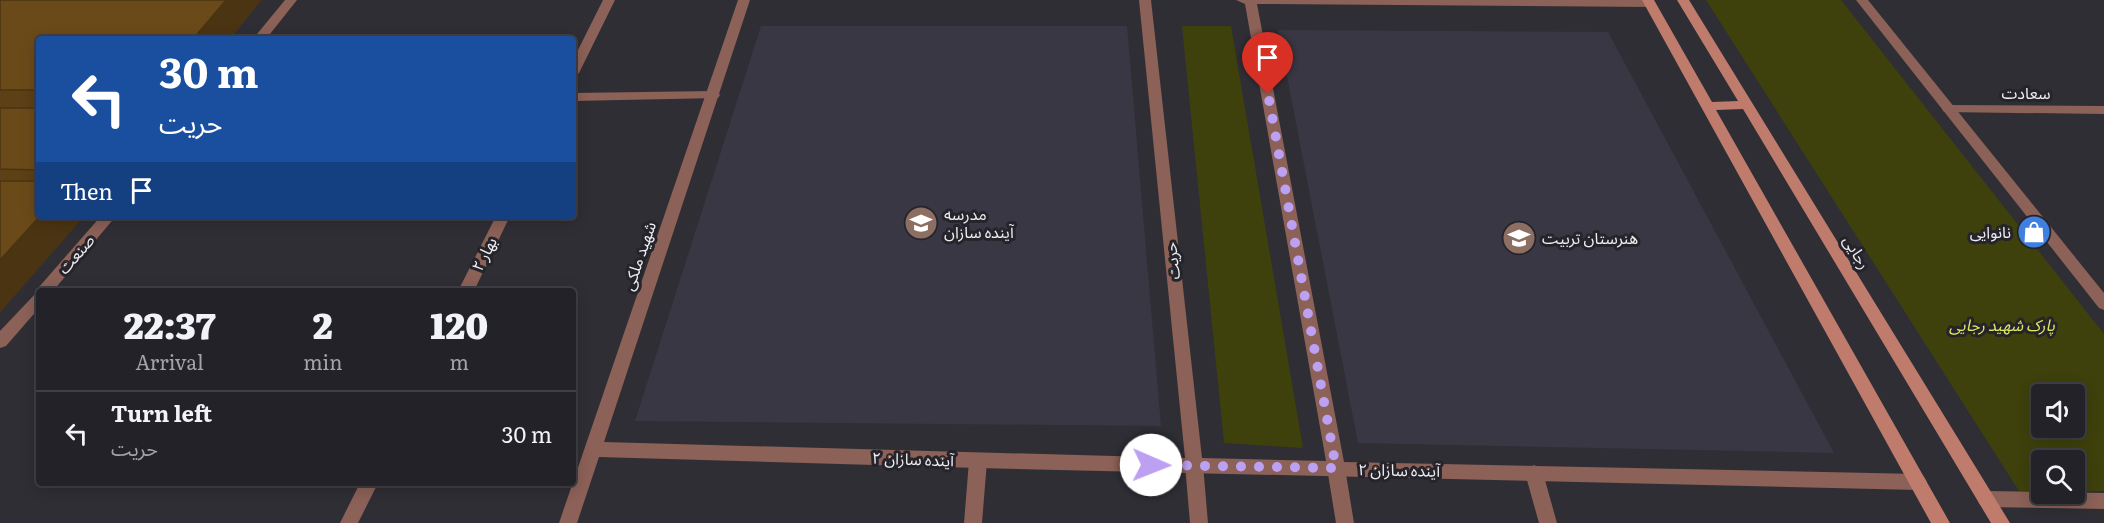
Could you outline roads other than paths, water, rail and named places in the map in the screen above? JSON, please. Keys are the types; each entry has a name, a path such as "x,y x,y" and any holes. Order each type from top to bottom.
{"main road":[{"name":"رجایی","path":"1683,0 2001,523"},
{"path":"1649,2 1941,523"},
{"path":"1706,105 1746,105"}],"street":[{"path":"261,36 291,0"},
{"path":"579,48 609,0"},
{"name":"شهید ملکی","path":"568,523 744,0"},
{"name":"حریت","path":"1145,0 1199,523"},
{"path":"1242,0 1649,2"},
{"path":"1250,0 1345,523"},
{"path":"1862,0 2104,304"},
{"path":"576,97 713,95"},
{"name":"سعادت","path":"1949,109 2104,110"},
{"name":"صنعت","path":"47,288 106,219"},
{"name":"بهار ۲","path":"467,288 502,219"},
{"path":"0,342 36,300"},
{"name":"آینده سازان ۲","path":"593,449 978,461 1918,482"},
{"path":"973,523 978,461"},
{"path":"1534,473 1548,523"},
{"path":"349,523 368,486"},
{"path":"1986,499 2104,501"}],"place":[{"name":"مدرسه آینده سازان","path":"921,223"},
{"name":"نانوایی","path":"2034,232"},
{"name":"هنرستان تربیت","path":"1519,238"}],"park label":[{"name":"پارک شهید رجایی","path":"2002,325"}]}
